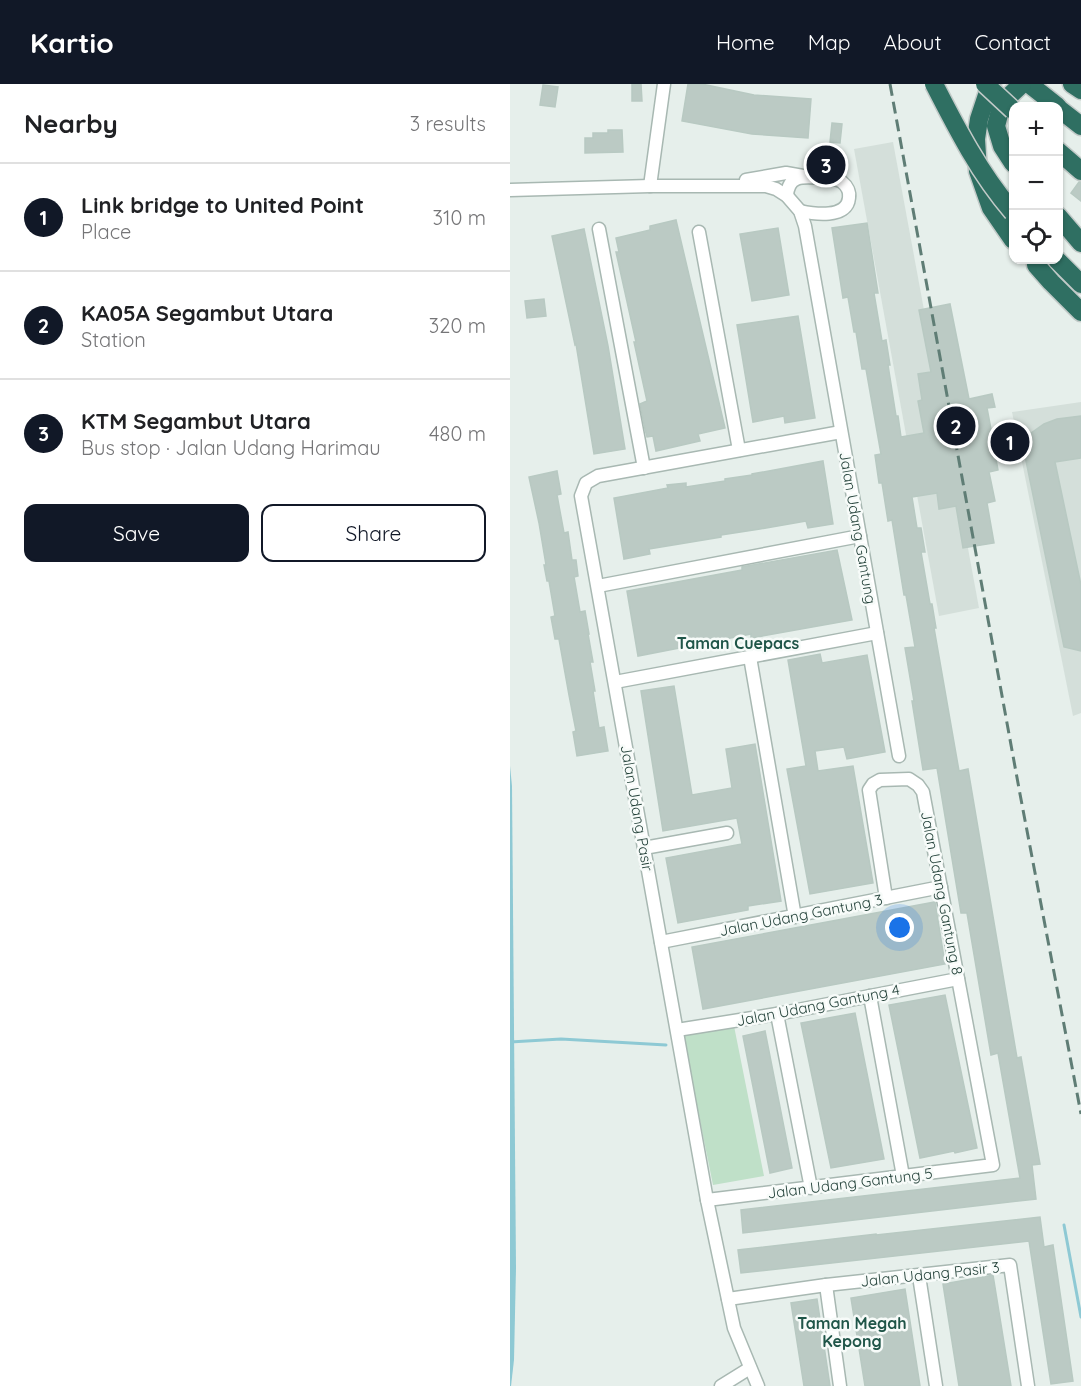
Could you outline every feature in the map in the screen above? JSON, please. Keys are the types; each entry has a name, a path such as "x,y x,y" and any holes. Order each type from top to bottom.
{"highway":[{"path":"934,84 963,140 988,180 1012,210"},
{"path":"985,84 1009,106"},
{"path":"992,84 979,119 976,139 978,171 991,208 1009,233"},
{"path":"1009,156 1002,146 996,126 1002,103 1022,84"},
{"path":"1029,84 1052,102"},
{"path":"1072,84 1081,90"},
{"path":"1063,111 1081,126"},
{"path":"1063,155 1081,171"},
{"path":"1063,221 1081,243"},
{"path":"1061,264 1081,284"},
{"path":"1036,265 1081,312"}],"street":[{"path":"650,186 664,84"},
{"path":"513,188 766,186 787,196 800,211 836,213 846,207 849,191 837,179 786,173 722,185"},
{"path":"787,196 790,184 804,176"},
{"name":"Jalan Udang Gantung","path":"800,211 805,226 899,756"},
{"path":"599,229 644,468"},
{"path":"699,232 739,450"},
{"name":"Jalan Udang Pasir","path":"759,1386 734,1328 707,1200 581,496 586,483 598,476 841,432"},
{"path":"598,586 860,536"},
{"path":"615,682 877,633"},
{"path":"750,657 795,917"},
{"name":"Jalan Udang Gantung 8","path":"886,898 869,790 880,780 909,780 918,785 923,792 993,1165"},
{"path":"644,848 728,833"},
{"name":"Jalan Udang Gantung 3","path":"661,942 941,887"},
{"name":"Jalan Udang Gantung 4","path":"677,1030 777,1014 958,979"},
{"path":"870,996 903,1176"},
{"path":"777,1014 811,1188"},
{"name":"Jalan Udang Gantung 5","path":"707,1200 993,1165"},
{"name":"Jalan Udang Pasir 3","path":"728,1299 825,1285 1010,1265 1028,1386"},
{"path":"919,1276 936,1386"},
{"path":"825,1285 840,1386"},
{"path":"721,1386 750,1368"}],"shaded area":[{"path":"893,142 979,608 939,616 854,149"},
{"path":"1081,402 1081,713 1073,716 1012,412"}],"green space":[{"path":"734,1026 764,1176 713,1185 683,1036"}],"water":[{"path":"510,766 516,1268 514,1360 511,1386 510,1386"}],"building":[{"path":"632,84 641,84 642,101 632,101"},
{"path":"688,84 702,84 754,95 811,99 808,138 752,134 682,121"},
{"path":"543,85 558,87 555,107 540,105"},
{"path":"832,123 842,124 840,143 830,142"},
{"path":"608,130 622,130 623,152 585,153 585,138 593,138 593,133 608,133"},
{"path":"1081,182 1081,201 1071,193"},
{"path":"676,220 725,428 698,434 700,441 656,451 653,436 647,437 640,404 647,401 616,252 619,252 616,238 650,230 650,226"},
{"path":"867,223 878,293 874,293 882,341 886,340 890,365 888,365 901,437 924,433 918,401 922,400 918,374 931,372 919,310 950,304 969,399 992,394 995,407 987,408 993,440 1031,433 1057,419 1081,416 1081,458 1055,462 1081,585 1081,651 1064,647 1023,446 1014,445 994,449 998,470 989,472 995,501 987,503 994,543 963,548 956,506 939,509 937,493 912,497 917,528 921,528 925,552 921,552 930,604 932,604 936,628 934,628 959,771 968,769 1017,1058 1021,1057 1040,1164 1032,1165 1036,1199 743,1233 741,1210 1020,1178 998,1053 991,1055 967,913 961,913 937,768 923,770 905,648 915,647 892,520 888,521 882,483 879,483 875,455 881,454 866,369 862,369 848,297 843,298 832,228"},
{"path":"778,228 789,295 752,301 740,234"},
{"path":"584,229 608,346 625,449 594,454 576,344 552,236"},
{"path":"544,299 546,316 527,318 525,301"},
{"path":"798,316 815,418 785,423 784,416 753,422 737,325"},
{"path":"823,461 833,524 808,528 806,521 721,535 721,537 649,549 650,554 624,559 614,498 668,488 667,485 686,483 686,487 725,481 725,479"},
{"path":"557,471 561,494 557,495 564,533 568,532 572,560 576,560 578,576 574,577 580,612 585,611 589,634 593,662 590,662 595,691 593,691 599,728 604,727 608,751 577,756 573,732 576,731 559,639 555,639 551,617 555,616 529,477"},
{"path":"837,550 852,620 751,638 751,634 638,656 627,591"},
{"path":"820,654 822,663 867,655 885,752 847,759 844,747 815,751 818,771 853,766 873,883 810,894 787,769 806,766 788,660"},
{"path":"674,686 692,795 732,788 726,749 755,744 781,901 748,906 748,910 678,923 666,858 742,844 737,818 663,831 641,691"},
{"path":"935,902 945,964 703,1009 692,947"},
{"path":"945,995 977,1148 920,1158 889,1005"},
{"path":"855,1013 884,1159 831,1168 801,1023"},
{"path":"765,1031 792,1168 770,1173 743,1036"},
{"path":"1040,1217 1044,1247 1053,1245 1073,1381 1051,1384 1029,1241 741,1273 738,1250"},
{"path":"993,1275 1011,1386 959,1386 943,1284"},
{"path":"905,1289 920,1386 865,1386 851,1298"},
{"path":"817,1299 830,1386 804,1386 791,1303"}],"waterway":[{"path":"510,1042 561,1039 666,1045"},
{"path":"1064,1225 1081,1317"}],"railway":[{"path":"890,84 1081,1114"}],"place":[{"name":"KTM Segambut Utara","path":"826,165"},
{"name":"KA05A Segambut Utara","path":"956,426"},
{"name":"Link bridge to United Point","path":"1010,442"}],"district":[{"name":"Taman Cuepacs","path":"738,643"},
{"name":"Taman Megah Kepong","path":"852,1332"}]}
